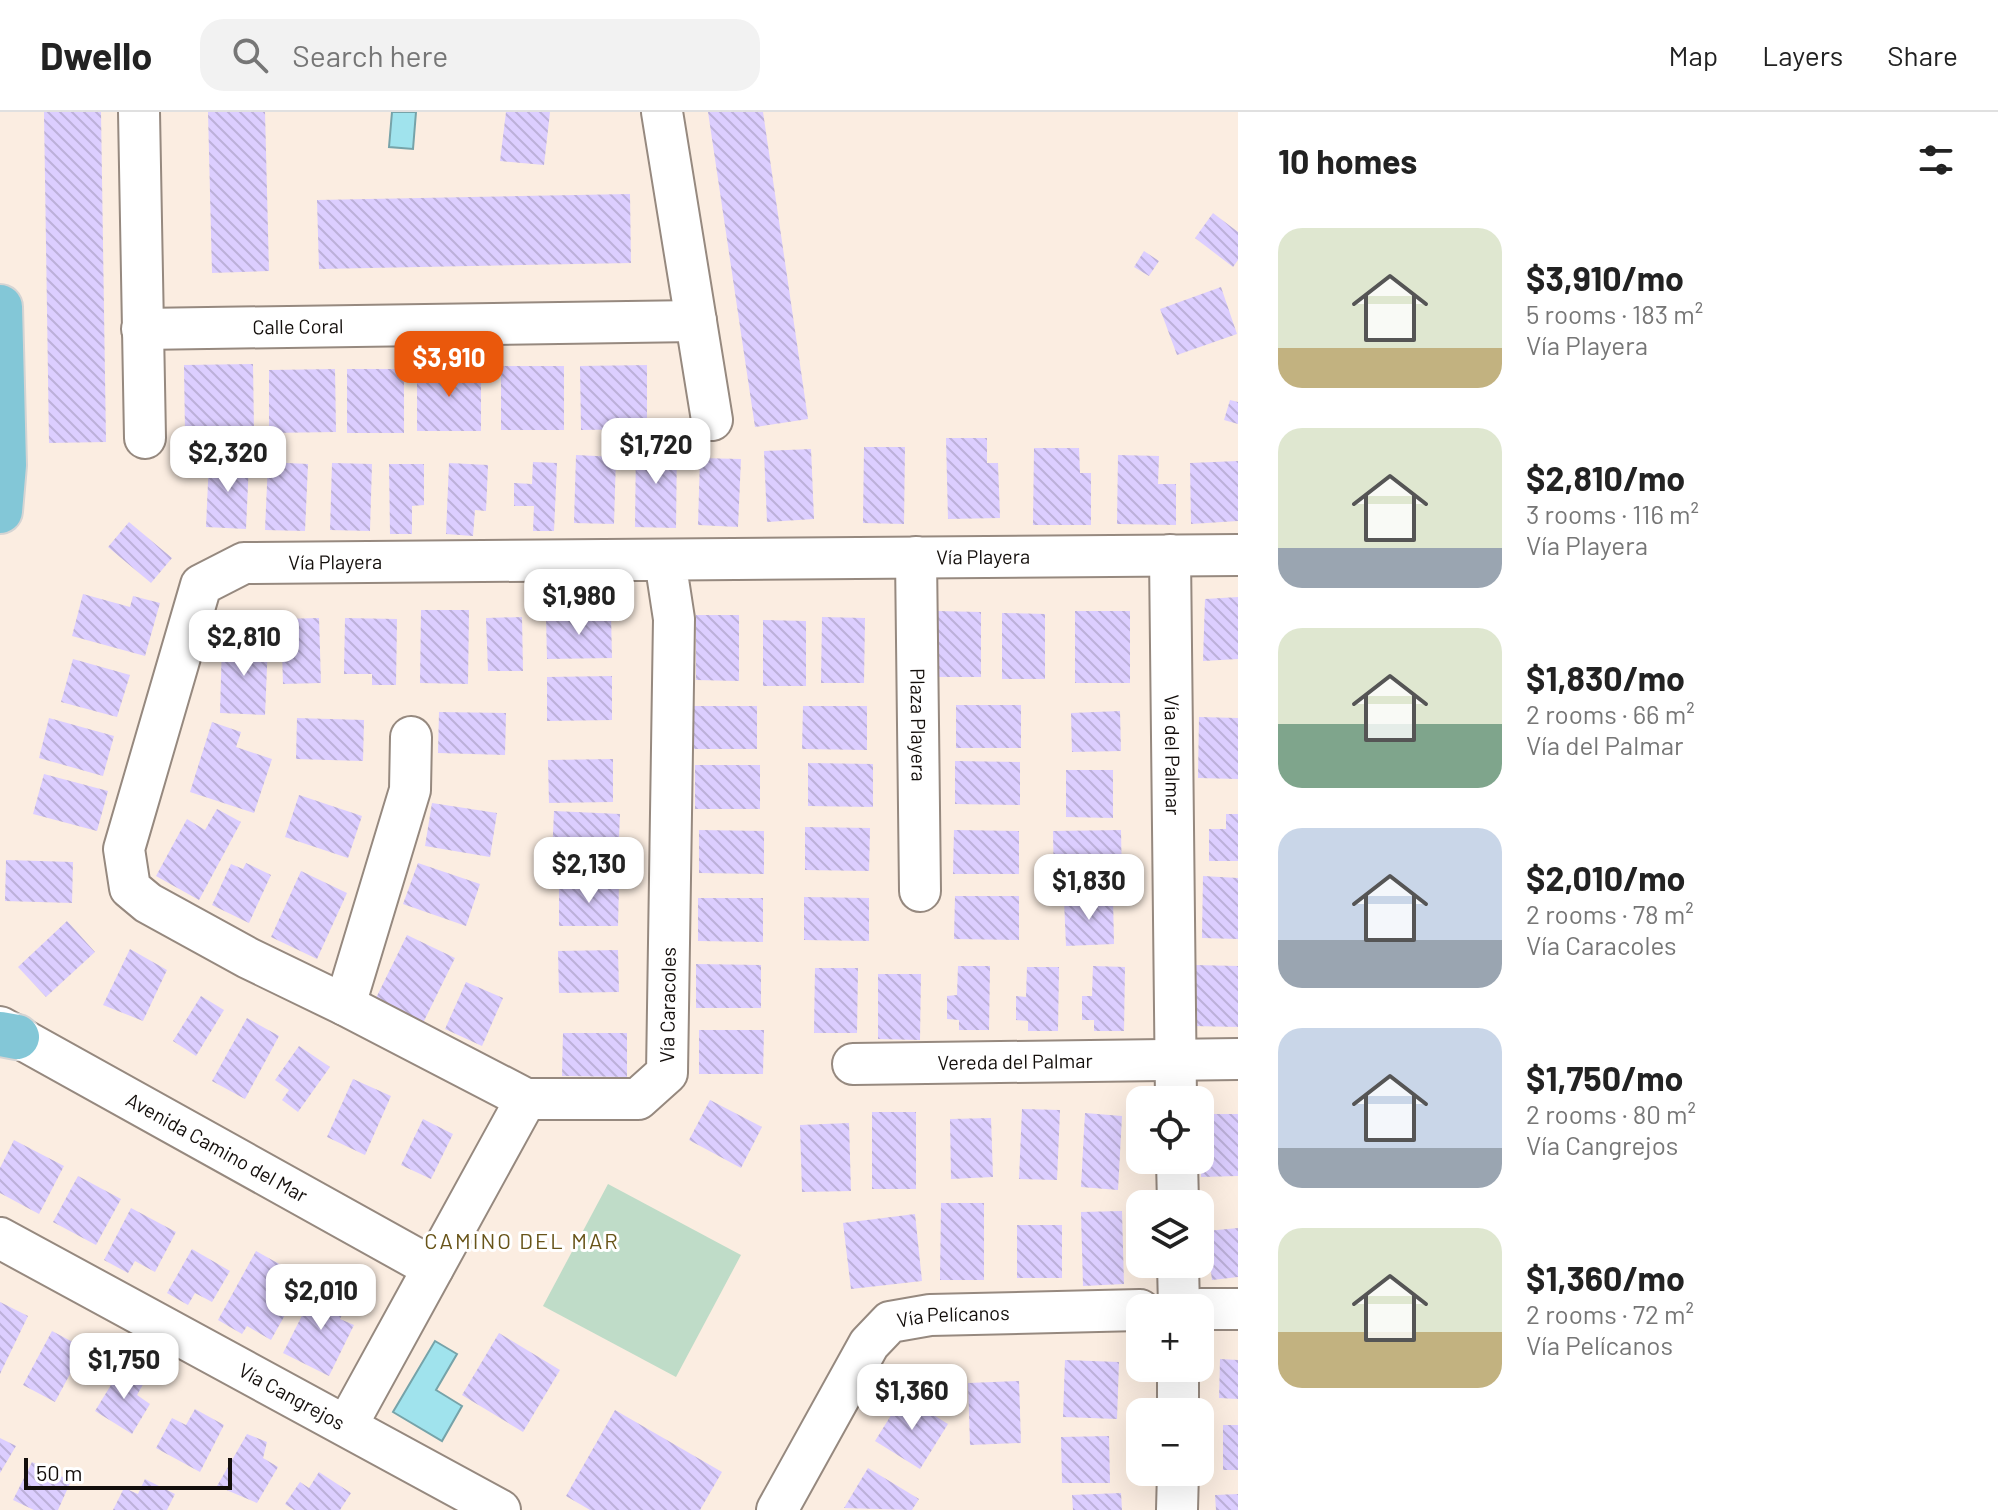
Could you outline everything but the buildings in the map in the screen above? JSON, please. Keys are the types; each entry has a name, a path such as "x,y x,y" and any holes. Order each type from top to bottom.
{"main road":[{"path":"0,307 4,465 0,511"}],"street":[{"path":"139,112 145,438"},
{"path":"662,112 712,420"},
{"name":"Calle Coral","path":"142,329 696,321"},
{"name":"Vía del Palmar","path":"1170,555 1176,1086"},
{"name":"Vía Playera","path":"526,1099 248,958 148,903 130,888 124,849 201,585 244,563 1238,555"},
{"name":"Plaza Playera","path":"916,557 920,891"},
{"name":"Vía Caracoles","path":"526,1099 638,1099 667,1073 674,619 665,560"},
{"path":"345,1005 410,790 411,737"},
{"name":"Avenida Camino del Mar","path":"6,1033 433,1268"},
{"name":"Vereda del Palmar","path":"853,1064 1238,1059"},
{"path":"347,1425 526,1099"},
{"name":"Vía Cangrejos","path":"0,1238 499,1510"},
{"path":"1214,1309 1238,1309"},
{"name":"Vía Pelícanos","path":"777,1510 869,1344 890,1322 930,1315 1126,1310"},
{"path":"1177,1510 1178,1486"}],"green space":[{"path":"608,1184 741,1255 676,1377 543,1306"}],"water":[{"path":"392,112 416,112 413,149 389,147"},
{"path":"435,1341 457,1354 436,1390 462,1406 442,1441 393,1412"}],"district":[{"name":"CAMINO DEL MAR","path":"522,1241"}]}
